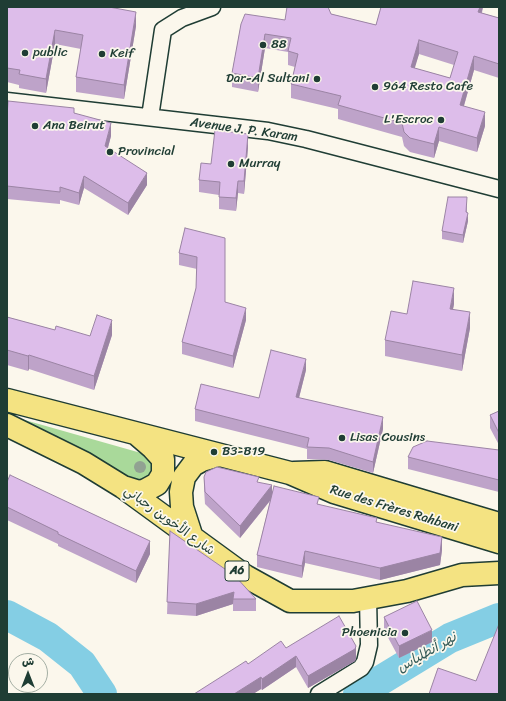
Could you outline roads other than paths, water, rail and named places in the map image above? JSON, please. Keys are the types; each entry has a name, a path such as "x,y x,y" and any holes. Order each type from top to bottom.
{"highway":[{"path":"7,400 290,473 325,472 499,524"},
{"name":"شارع الأخوين رحباني","path":"7,425 84,463 123,487 245,576 290,601 353,601 407,591 462,575 499,573"},
{"path":"123,487 139,492 152,488 157,484 164,471 163,459 160,455 136,434"},
{"path":"192,538 181,498 184,477 188,469 193,465 202,460 219,455"},
{"name":"Rue des Frères Rahbani","path":"290,473 319,487 499,542"}],"street":[{"path":"150,118 163,30 182,18 212,7"},
{"name":"Avenue J. P. Karam","path":"7,101 268,131 499,189"},
{"path":"319,694 360,668 365,662 369,645 368,598"}],"waterway":[{"name":"نهر أنطلياس","path":"7,615 48,637 82,664 102,694"},
{"name":"نهر أنطلياس","path":"358,694 450,638 499,618"}],"place":[{"name":"88","path":"263,45"},
{"name":"public","path":"25,53"},
{"name":"Keif","path":"102,54"},
{"name":"Dar-Al Sultani","path":"317,79"},
{"name":"964 Resto Cafe","path":"375,87"},
{"name":"L'Escroc","path":"441,120"},
{"name":"Ana Beirut","path":"35,126"},
{"name":"Provincial","path":"110,152"},
{"name":"Murray","path":"231,164"},
{"name":"Lisas Cousins","path":"342,438"},
{"name":"B3-B19","path":"214,452"},
{"name":"Phoenicia","path":"405,633"}]}
